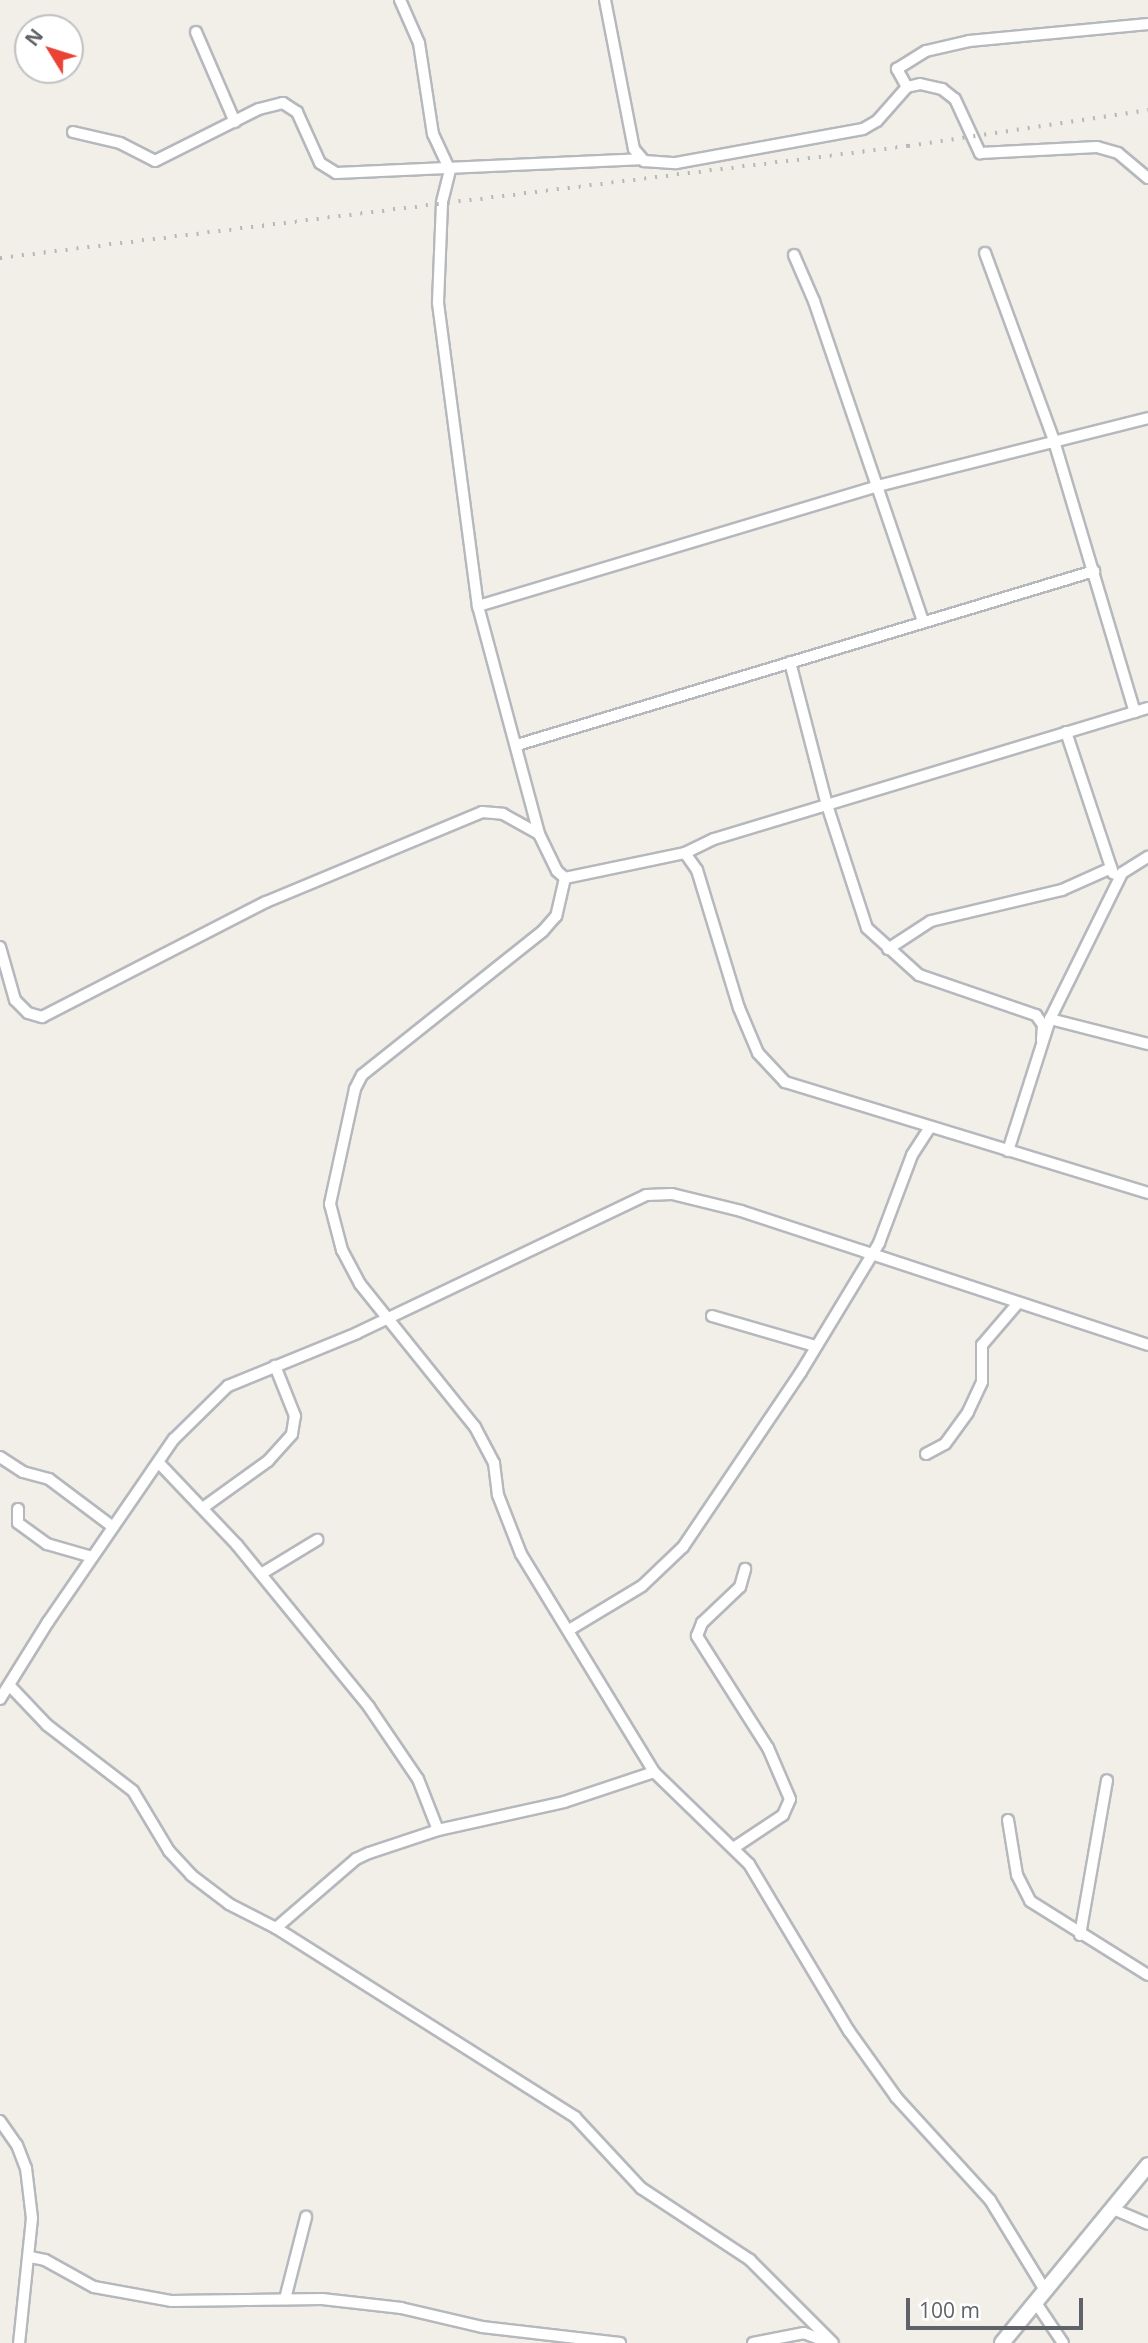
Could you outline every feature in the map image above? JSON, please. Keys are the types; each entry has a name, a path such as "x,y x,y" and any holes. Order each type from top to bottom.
{"street":[{"path":"400,0 419,43 433,134 450,170 442,203 438,303 478,606 539,834 557,871 565,878"},
{"path":"605,0 634,149 640,159"},
{"path":"907,87 898,69 926,51 969,41 1148,24"},
{"path":"196,32 235,122"},
{"path":"73,132 120,143 155,161 272,104 283,103 297,112 320,163 330,171 450,170 530,161 640,159 661,165 863,128 877,121 907,87 929,85 955,99 980,153 1097,147 1118,153 1148,178"},
{"path":"985,253 1054,441 1135,712"},
{"path":"794,255 878,486 923,622"},
{"path":"478,606 878,486 1148,418"},
{"path":"517,746 1094,570"},
{"path":"790,662 827,805 863,921 888,949 919,975 1030,1012 1041,1021 1042,1040"},
{"path":"565,878 685,853 714,839 1148,708"},
{"path":"1066,732 1117,882"},
{"path":"0,950 15,1000 28,1013 42,1017 215,925 465,818 482,812 503,814 539,834"},
{"path":"685,853 697,870 739,1008 758,1053 772,1071 812,1092 1148,1193"},
{"path":"1008,1151 1050,1018 1117,882 1128,867 1148,857"},
{"path":"888,949 931,921 1062,890 1111,868"},
{"path":"565,878 556,916 543,931 372,1064 355,1089 330,1210 355,1277 390,1316 475,1427 494,1463 505,1516 521,1554 654,1772 735,1847 767,1893 849,2031 896,2097 990,2200 1045,2290"},
{"path":"1050,1018 1148,1044"},
{"path":"569,1630 642,1586 684,1547 872,1256 887,1229 912,1155 930,1127"},
{"path":"0,1699 92,1557 159,1463 201,1408 228,1387 390,1316 655,1193 741,1211 1148,1345"},
{"path":"926,1454 945,1444 968,1412 982,1382 982,1345 1018,1303"},
{"path":"712,1316 815,1346"},
{"path":"204,1507 268,1461 292,1434 295,1416 275,1366"},
{"path":"0,1457 23,1472 49,1479 113,1527"},
{"path":"159,1463 204,1507 261,1574 401,1750 438,1830"},
{"path":"18,1508 18,1523 47,1544 92,1557"},
{"path":"261,1574 317,1540"},
{"path":"735,1847 783,1815 790,1799 768,1748 697,1636 702,1623 740,1587 745,1569"},
{"path":"10,1686 47,1725 133,1791 169,1851 191,1875 229,1904 276,1928 575,2117 657,2202 750,2260 831,2343"},
{"path":"276,1928 356,1859 438,1830 494,1821 654,1772"},
{"path":"1080,1935 1107,1780"},
{"path":"1008,1820 1022,1890 1030,1901 1080,1935 1148,1975"},
{"path":"0,2121 17,2145 26,2168 32,2218 19,2343"},
{"path":"1002,2343 1148,2165"},
{"path":"1113,2209 1148,2224"},
{"path":"285,2299 306,2217"},
{"path":"30,2257 45,2260 93,2287 171,2301 285,2299 401,2308 482,2327 620,2343"},
{"path":"1036,2302 1063,2343"},
{"path":"753,2343 804,2333 831,2343"}],"railway":[{"path":"0,258 908,146 1148,110"}]}
